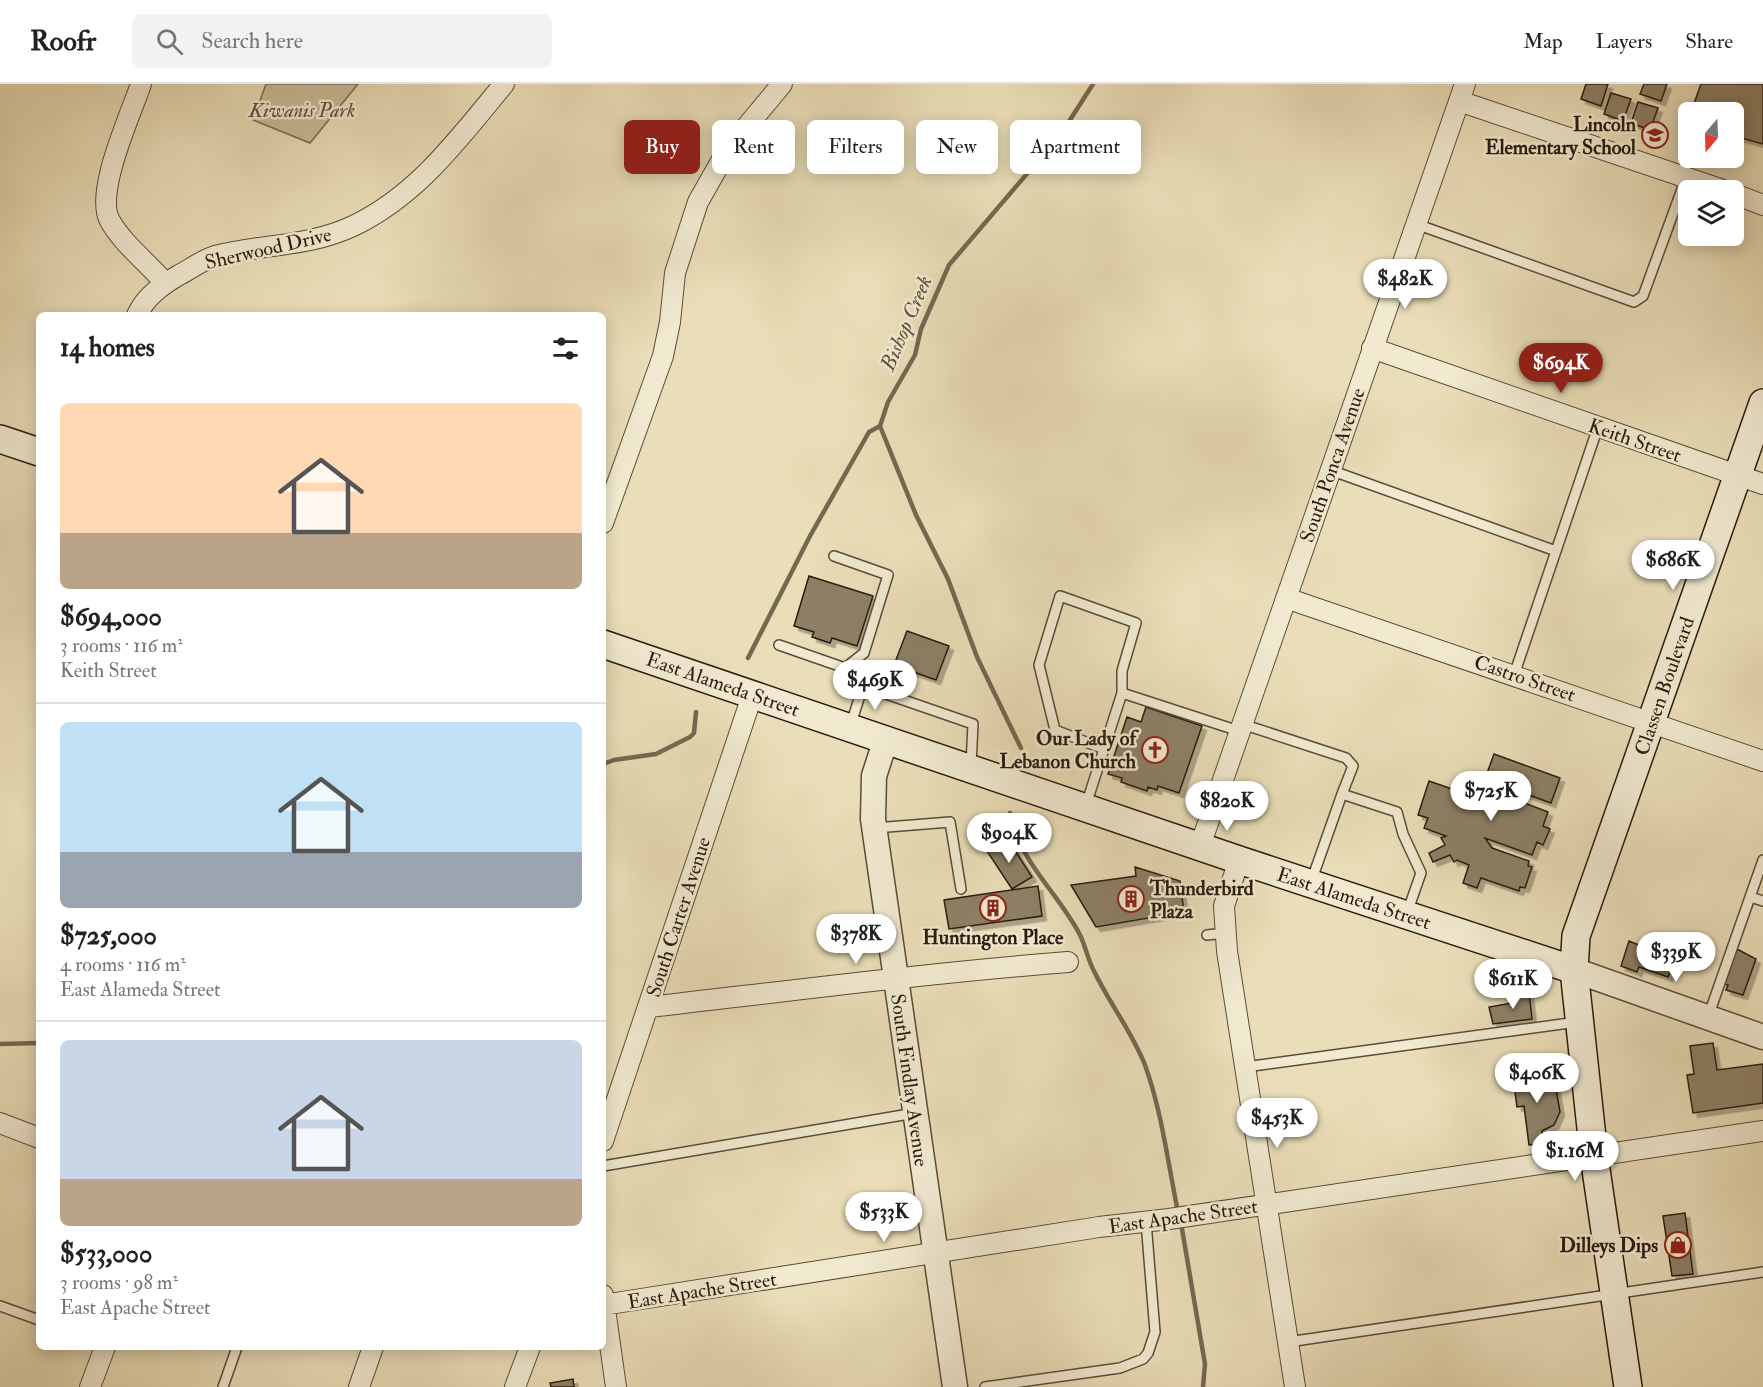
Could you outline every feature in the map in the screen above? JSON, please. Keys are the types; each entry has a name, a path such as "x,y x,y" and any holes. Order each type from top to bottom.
{"main road":[{"name":"Classen Boulevard","path":"1628,1387 1594,1156 1574,970 1576,936 1651,722 1751,480 1763,403"},
{"path":"0,439 36,451"},
{"name":"East Alameda Street","path":"606,645 753,693 1239,860 1574,970"}],"street":[{"path":"141,84 110,173 105,209 122,238 165,283"},
{"name":"Sherwood Drive","path":"138,312 147,299 165,283 208,259 316,240 353,226 387,207 436,165 504,84"},
{"path":"606,515 663,356 668,337 675,273 698,202 728,149 782,84"},
{"path":"1462,93 1692,180"},
{"name":"South Ponca Avenue","path":"1200,846 1462,93"},
{"path":"1744,197 1763,204"},
{"name":"Keith Street","path":"1372,348 1751,480"},
{"name":"Castro Street","path":"1286,598 1763,761"},
{"name":"South Carter Avenue","path":"606,1132 753,693"},
{"name":"South Findlay Avenue","path":"885,739 874,776 874,828 955,1387"},
{"path":"1239,860 1216,934 1245,1067 1295,1387"},
{"path":"649,1007 895,978 1068,962"},
{"name":"East Alameda Street","path":"1574,970 1763,1037"},
{"path":"0,1123 36,1137"},
{"name":"East Apache Street","path":"606,1302 1763,1131"},
{"path":"606,1316 616,1387"},
{"path":"90,1387 104,1350"},
{"path":"359,1387 372,1350"},
{"path":"515,1387 529,1350"}],"lane":[{"path":"1416,224 1634,302 1643,296 1686,178"},
{"path":"1514,675 1598,427"},
{"path":"1330,470 1556,551"},
{"path":"834,556 888,575 864,653 845,668"},
{"path":"1085,807 1104,749 1122,693 1122,671 1136,624 1060,596 1039,665 1044,695 1055,730 1104,749"},
{"path":"779,645 845,668 863,686 973,724 970,767"},
{"path":"850,727 863,686"},
{"path":"1122,693 1346,758 1353,766 1311,884"},
{"path":"1342,794 1397,812 1403,834 1421,873 1406,915"},
{"path":"874,828 950,822 961,889"},
{"path":"1708,1017 1763,860"},
{"path":"1750,897 1763,901"},
{"path":"1245,1067 1579,1022"},
{"path":"606,1165 915,1113"},
{"path":"985,1387 1120,1368 1143,1359 1148,1353 1155,1332 1146,1222"},
{"path":"1288,1342 1763,1272"},
{"path":"0,1306 36,1319"},
{"path":"223,1387 236,1350"}],"green space":[{"name":"Kiwanis Park","path":"266,84 358,84 310,143 253,120"}],"building":[{"path":"1586,84 1608,84 1601,106 1581,99"},
{"path":"1644,84 1667,84 1661,101 1640,94"},
{"path":"1701,84 1763,84 1763,144 1744,139 1744,102 1695,102"},
{"path":"1611,93 1631,99 1623,121 1604,114"},
{"path":"1638,102 1658,108 1650,130 1631,123"},
{"path":"809,576 873,596 857,646 832,638 830,643 812,637 814,632 794,626"},
{"path":"907,631 949,646 936,680 894,665"},
{"name":"Our Lady of Lebanon Church","path":"1146,707 1202,726 1179,793 1158,786 1157,790 1148,787 1147,791 1121,782 1122,778 1108,774 1127,717 1141,722"},
{"path":"1494,754 1560,778 1551,803 1512,789 1509,797 1548,812 1543,826 1550,829 1543,845 1537,842 1532,855 1485,838 1492,848 1529,861 1528,866 1532,867 1525,888 1520,887 1519,891 1481,878 1477,888 1463,883 1469,865 1457,860 1454,862 1450,855 1433,862 1429,853 1445,845 1441,838 1446,836 1424,828 1428,818 1418,815 1429,781 1478,798"},
{"name":"Huntington Place","path":"1007,838 1032,877 1012,889 987,851"},
{"name":"Thunderbird Plaza","path":"1135,867 1180,881 1184,912 1096,927 1071,885 1136,876"},
{"name":"Huntington Place","path":"1038,886 1042,916 949,929 944,900"},
{"path":"1629,941 1675,960 1668,977 1639,967 1637,972 1621,966"},
{"path":"1735,948 1756,959 1743,995 1726,990 1728,985 1723,984"},
{"path":"1517,990 1529,993 1532,1019 1493,1024 1489,1007 1512,1003"},
{"path":"1713,1043 1717,1070 1763,1064 1763,1103 1693,1113 1687,1075 1694,1074 1690,1046"},
{"path":"1539,1074 1555,1083 1560,1112 1554,1125 1542,1131 1543,1143 1529,1145 1524,1106 1517,1107 1513,1077"},
{"name":"Dilleys Dips","path":"1685,1213 1693,1274 1672,1276 1663,1216"},
{"path":"573,1379 574,1387 551,1387 550,1383"}],"waterway":[{"name":"Bishop Creek","path":"880,426 888,402 915,355 921,329 949,265 1061,134 1093,84"},
{"path":"880,426 916,515 948,579 977,657 1021,748"},
{"name":"Bishop Creek","path":"748,658 810,536 869,432 880,426"},
{"name":"Bishop Creek","path":"606,763 656,754 690,737 694,733 696,712"},
{"path":"1010,813 1021,846 1080,935 1093,968 1145,1065 1160,1120 1178,1212"},
{"name":"Bishop Creek","path":"0,1044 36,1043"},
{"path":"1181,1223 1205,1364 1203,1387"}],"place":[{"name":"Lincoln Elementary School","path":"1655,135"},
{"name":"Our Lady of Lebanon Church","path":"1155,750"},
{"name":"Thunderbird Plaza","path":"1131,899"},
{"name":"Huntington Place","path":"993,908"},
{"name":"Dilleys Dips","path":"1678,1245"}]}
